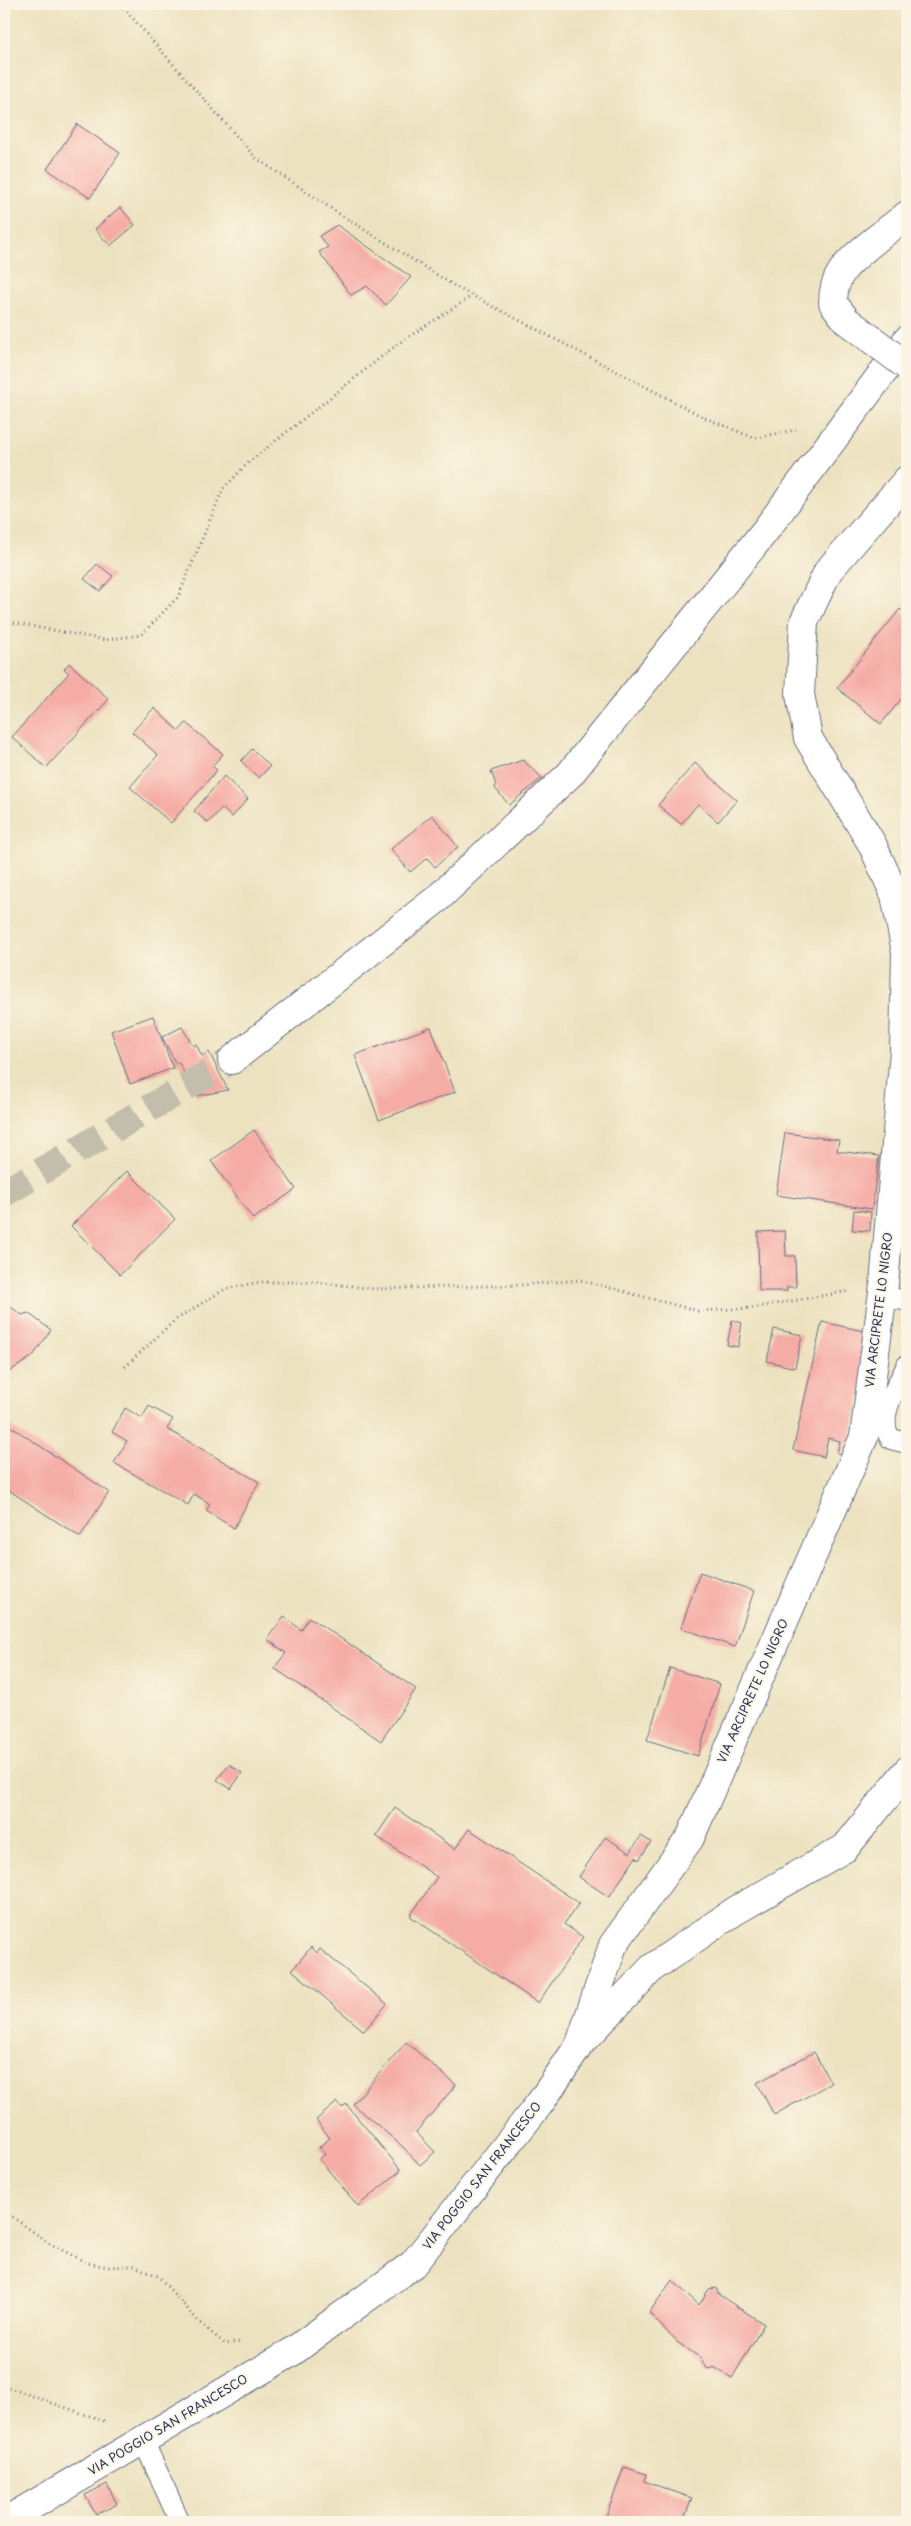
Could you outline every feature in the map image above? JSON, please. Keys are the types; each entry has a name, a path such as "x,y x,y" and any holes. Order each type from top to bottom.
{"street":[{"path":"907,215 841,272 834,289 833,303 847,321 907,366"},
{"path":"232,1060 437,899 570,774 765,532 907,340"},
{"name":"VIA ARCIPRETE LO NIGRO","path":"580,2044 613,1945 690,1838 864,1437 891,1294 904,1051 906,952 895,895 872,844 808,738 800,694 804,622 828,570 907,480"},
{"name":"VIA POGGIO SAN FRANCESCO","path":"4,2522 292,2352 414,2264 540,2103 580,2044 652,1968 735,1911 845,1848 907,1771"}],"lane":[{"path":"907,1365 886,1413 885,1427 891,1439 907,1443"},
{"path":"147,2438 180,2522"}],"path":[{"path":"120,4 256,158 338,213 473,296 702,417 754,438 806,428"},
{"path":"4,622 105,640 141,635 178,597 223,489 249,462 399,344 473,296"},
{"path":"125,1367 175,1320 225,1288 260,1282 316,1282 375,1289 521,1285 580,1280 698,1311 752,1308 891,1294"},
{"path":"4,2211 49,2242 87,2263 108,2267 134,2266 158,2276 199,2322 225,2344 242,2341"},
{"path":"4,2386 147,2438"}],"building":[{"path":"77,124 120,153 90,198 47,169"},
{"path":"120,207 135,225 110,246 95,229"},
{"path":"337,225 411,277 386,305 367,286 351,295 319,252 328,247 319,236"},
{"path":"97,564 113,576 100,591 84,579"},
{"path":"900,609 907,615 907,702 902,698 881,724 837,688"},
{"path":"69,663 109,699 46,768 12,737 69,673 64,669"},
{"path":"154,708 179,731 186,723 223,754 212,766 217,770 171,823 130,787 158,755 132,732"},
{"path":"252,749 270,766 259,778 241,761"},
{"path":"523,760 542,778 509,805 495,788 496,785 491,771"},
{"path":"695,763 737,800 718,822 698,804 681,824 658,805"},
{"path":"224,776 248,799 232,817 222,808 208,823 194,811"},
{"path":"432,815 458,847 435,867 427,858 410,872 391,849"},
{"path":"153,1016 173,1068 130,1084 111,1031"},
{"path":"182,1027 193,1046 196,1044 202,1056 209,1052 228,1090 197,1096 179,1063 176,1064 162,1037"},
{"path":"431,1027 455,1092 379,1120 355,1055"},
{"path":"254,1130 296,1189 253,1219 211,1161"},
{"path":"785,1133 839,1140 837,1151 879,1156 872,1209 776,1195"},
{"path":"127,1171 175,1219 120,1275 71,1226"},
{"path":"854,1210 871,1212 870,1231 852,1230"},
{"path":"785,1231 786,1256 795,1256 796,1287 787,1287 787,1291 759,1291 758,1232"},
{"path":"4,1302 22,1315 28,1313 51,1330 33,1356 4,1375"},
{"path":"732,1320 742,1323 738,1347 727,1345"},
{"path":"822,1322 873,1333 849,1443 846,1443 842,1454 837,1453 840,1441 828,1438 824,1457 793,1450"},
{"path":"774,1329 802,1335 795,1368 767,1361"},
{"path":"149,1406 173,1419 167,1429 259,1482 234,1528 206,1511 210,1504 194,1494 188,1505 114,1463 127,1441 112,1432 125,1408 142,1418"},
{"path":"4,1422 109,1492 80,1537 4,1487"},
{"path":"700,1572 754,1591 735,1647 681,1628"},
{"path":"284,1616 301,1630 309,1617 416,1689 381,1741 274,1668 286,1653 267,1639"},
{"path":"670,1668 720,1684 698,1756 647,1740"},
{"path":"229,1764 242,1773 231,1789 217,1780"},
{"path":"395,1808 455,1849 469,1829 579,1903 564,1924 583,1937 538,2003 410,1916 437,1877 376,1836"},
{"path":"641,1836 651,1842 639,1860 636,1857 609,1897 579,1877 605,1837 630,1853"},
{"path":"311,1947 317,1953 320,1949 387,2004 364,2031 292,1970"},
{"path":"406,2042 456,2085 416,2132 435,2152 420,2165 403,2147 353,2104"},
{"path":"814,2052 831,2083 774,2115 757,2083"},
{"path":"337,2102 342,2108 346,2104 401,2170 358,2206 319,2159 325,2154 319,2147 330,2138 316,2120"},
{"path":"672,2280 699,2305 709,2289 716,2288 719,2295 764,2324 732,2378 714,2367 709,2369 705,2367 701,2358 677,2342 649,2313"},
{"path":"624,2467 646,2474 644,2481 692,2498 683,2522 604,2522"},
{"path":"107,2484 117,2504 96,2515 85,2495"}],"tunnel":[{"path":"4,1193 232,1060"}]}
